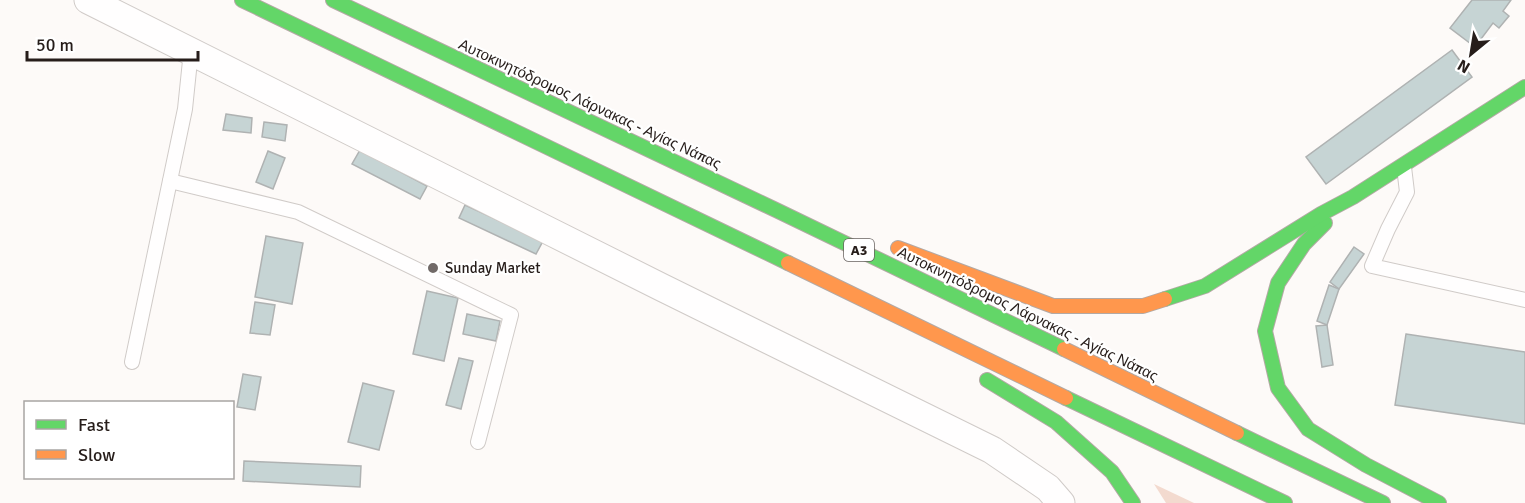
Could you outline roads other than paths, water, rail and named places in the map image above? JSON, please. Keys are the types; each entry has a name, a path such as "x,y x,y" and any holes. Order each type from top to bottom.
{"highway":[{"path":"242,0 1285,503"},
{"name":"Αυτοκινητόδρομος Λάρνακας - Αγίας Νάπας","path":"333,0 776,210 1383,503"},
{"path":"885,243 1053,306 1143,306 1204,286 1321,214 1353,197 1525,87"},
{"path":"1353,197 1304,244 1278,283 1265,331 1278,388 1308,429 1366,465 1439,503"},
{"path":"776,210 863,237"},
{"path":"766,253 849,307"},
{"path":"970,371 1056,422 1112,472 1133,503"}],"street":[{"path":"88,0 992,450 1048,488 1061,503"}],"lane":[{"path":"132,362 185,109 190,51"},
{"path":"1404,165 1407,192 1372,266 1525,300"},
{"path":"170,181 298,212 511,315 478,442"}],"place":[{"name":"Sunday Market","path":"433,268"}]}
